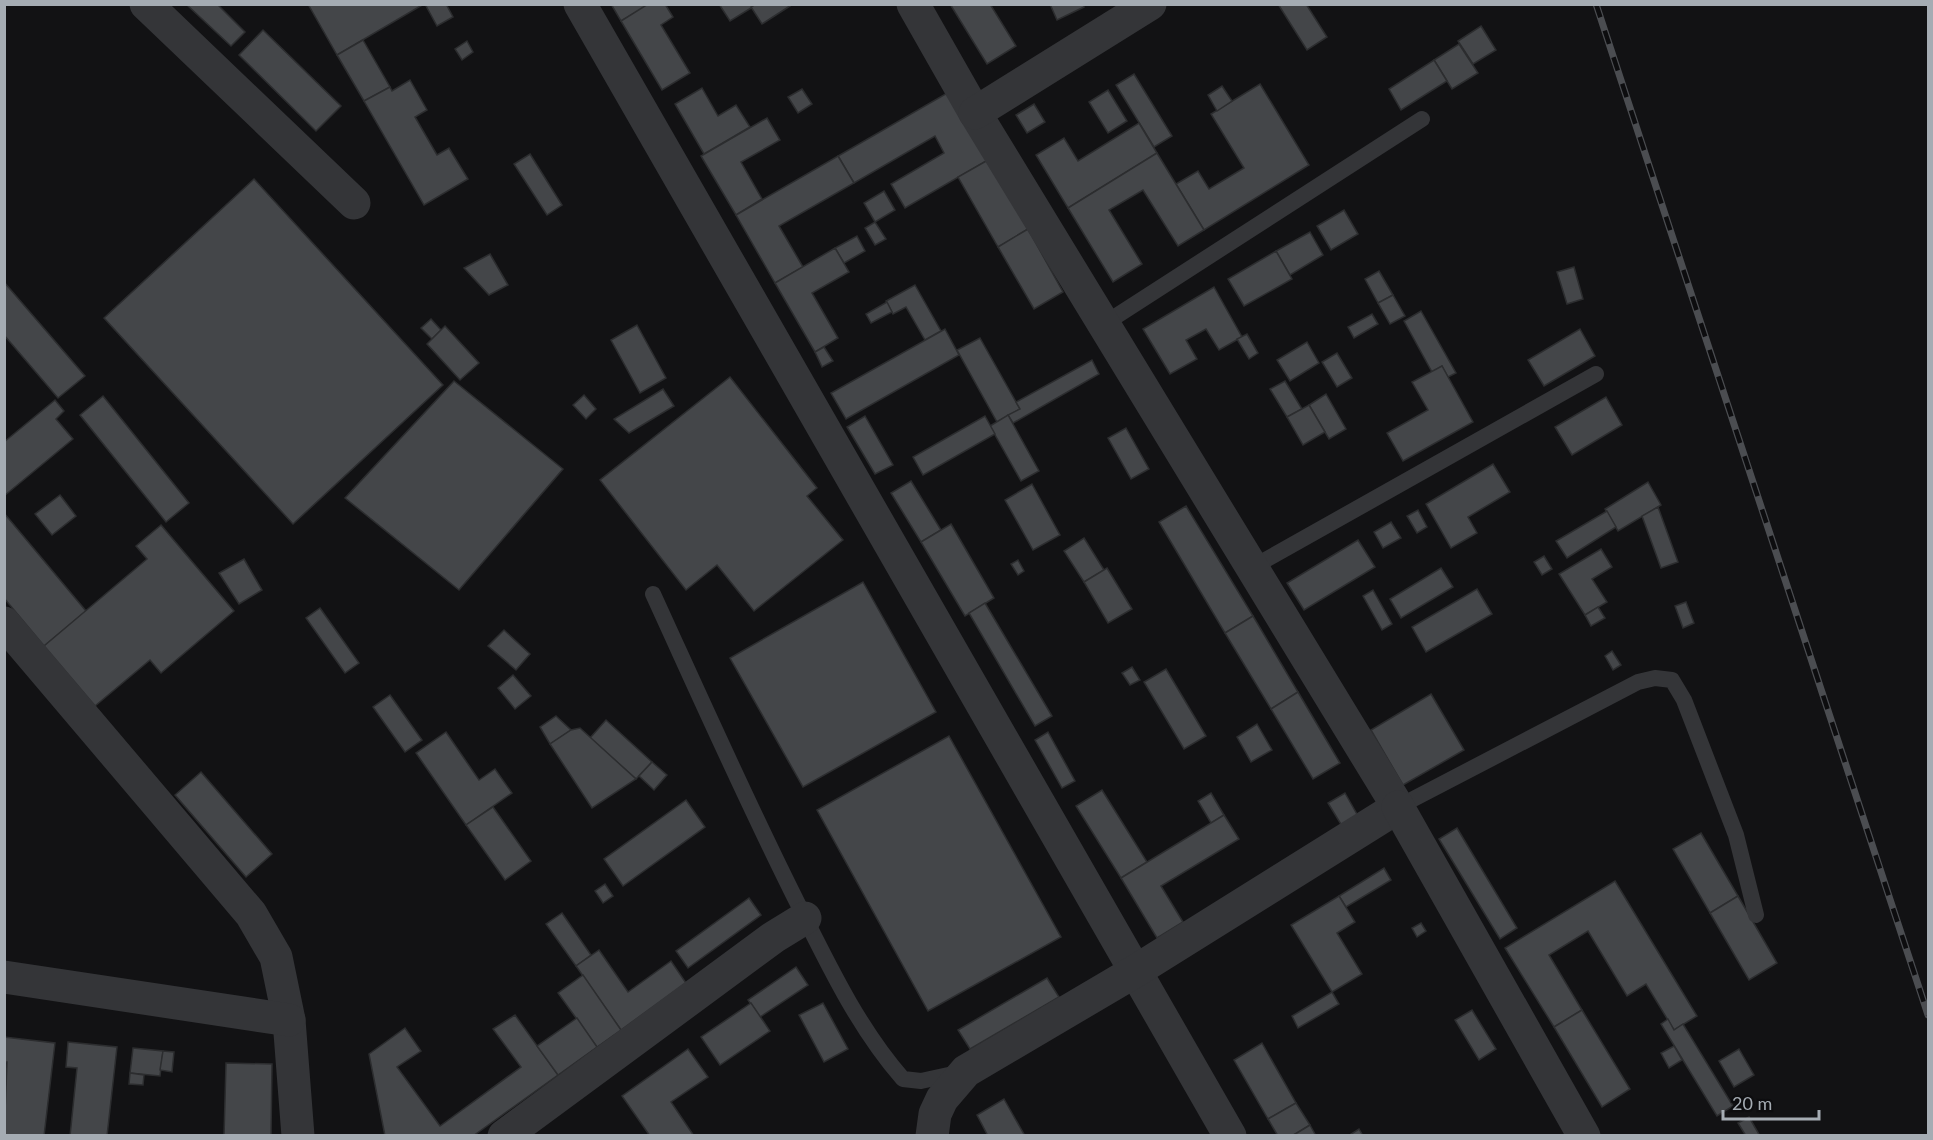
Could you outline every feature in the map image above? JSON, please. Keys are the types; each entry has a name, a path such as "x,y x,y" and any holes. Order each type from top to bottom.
{"street":[{"path":"146,4 354,203"},
{"path":"579,4 1230,1136"},
{"path":"913,4 975,113 1398,807 1584,1136"},
{"path":"975,113 1150,4"},
{"path":"4,623 251,914 276,957 289,1020 298,1136"},
{"path":"932,1136 935,1114 942,1099 966,1071 1134,972 1398,807"},
{"path":"504,1136 774,937 805,918"},
{"path":"4,977 289,1020"}],"lane":[{"path":"1104,324 1422,119"},
{"path":"1253,567 1596,374"},
{"path":"653,594 832,973 888,1062 903,1079 921,1081 966,1071"},
{"path":"1398,807 1638,682 1654,678 1672,680 1684,700 1736,834 1756,915"}],"building":[{"path":"186,4 217,4 245,32 231,46"},
{"path":"308,4 424,4 337,55"},
{"path":"425,4 446,4 453,17 437,26"},
{"path":"611,4 646,4 647,6 621,21"},
{"path":"648,4 665,4 673,17 661,25 690,73 662,90 621,21"},
{"path":"719,4 756,4 756,5 730,21"},
{"path":"756,4 793,4 762,24 751,7"},
{"path":"950,4 990,4 1016,46 987,64"},
{"path":"1050,4 1083,4 1084,7 1057,20"},
{"path":"1278,4 1306,4 1327,37 1307,50"},
{"path":"1481,26 1496,50 1473,64 1458,41"},
{"path":"263,30 341,106 316,131 239,55"},
{"path":"363,40 390,87 364,101 337,55"},
{"path":"467,41 473,52 462,60 455,49"},
{"path":"1459,44 1478,73 1452,89 1434,60"},
{"path":"1434,60 1447,81 1401,110 1389,89"},
{"path":"1134,74 1172,136 1154,147 1116,85"},
{"path":"410,80 427,110 415,117 437,155 449,148 468,179 424,205 364,101 390,87 392,91"},
{"path":"1260,84 1309,165 1204,230 1176,184 1198,171 1209,189 1244,168 1211,114"},
{"path":"1222,86 1232,101 1217,111 1208,95"},
{"path":"702,88 718,116 736,105 750,127 704,154 675,104"},
{"path":"802,89 812,104 798,113 788,97"},
{"path":"1108,90 1127,121 1108,133 1089,102"},
{"path":"949,92 988,160 905,208 891,184 944,153 935,136 854,183 838,156"},
{"path":"1034,104 1045,122 1027,133 1016,115"},
{"path":"767,118 780,140 741,162 762,199 736,215 701,156"},
{"path":"1139,123 1157,153 1068,208 1036,155 1064,138 1078,161"},
{"path":"1157,153 1204,230 1178,246 1143,190 1109,210 1142,264 1113,282 1068,208"},
{"path":"530,154 562,205 547,215 514,164"},
{"path":"838,156 854,183 779,226 803,267 775,283 736,215"},
{"path":"988,160 1028,229 998,247 958,177"},
{"path":"254,179 443,385 293,524 104,318"},
{"path":"884,191 895,210 875,222 864,203"},
{"path":"1344,210 1358,234 1331,250 1317,226"},
{"path":"875,222 886,239 875,245 865,228"},
{"path":"1028,229 1063,292 1034,309 998,247"},
{"path":"1310,232 1323,255 1290,275 1276,251"},
{"path":"857,236 865,251 844,263 835,248"},
{"path":"835,248 849,272 812,293 838,338 815,352 775,283"},
{"path":"1276,251 1292,279 1244,306 1228,279"},
{"path":"490,254 508,285 489,295 464,268"},
{"path":"1574,267 1583,299 1567,304 1557,272"},
{"path":"1379,271 1393,295 1378,303 1365,279"},
{"path":"4,282 85,376 58,398 4,335"},
{"path":"915,285 941,331 925,340 906,307 893,314 886,301"},
{"path":"1214,287 1242,337 1219,350 1206,329 1186,340 1197,359 1170,374 1143,329"},
{"path":"1393,295 1405,316 1390,324 1378,303"},
{"path":"887,302 892,312 871,323 866,314"},
{"path":"1421,311 1456,373 1448,377 1442,366 1432,372 1404,321"},
{"path":"1372,314 1378,324 1354,338 1348,327"},
{"path":"431,319 441,330 432,339 421,328"},
{"path":"637,325 666,378 640,393 611,340"},
{"path":"445,326 479,363 460,380 427,344"},
{"path":"945,329 959,355 846,419 831,393"},
{"path":"1580,329 1595,356 1544,386 1528,360"},
{"path":"1247,334 1258,353 1249,359 1237,339"},
{"path":"980,338 1020,409 997,422 957,350"},
{"path":"1307,342 1319,363 1290,381 1277,360"},
{"path":"824,347 833,361 822,367 815,352"},
{"path":"1337,353 1352,378 1337,387 1322,362"},
{"path":"1092,360 1099,374 1013,423 1008,415 1020,409 1016,402"},
{"path":"1442,366 1473,422 1403,461 1387,433 1428,410 1412,382"},
{"path":"730,377 817,488 807,496 843,540 754,611 717,565 686,590 600,480"},
{"path":"454,381 563,469 459,590 345,498"},
{"path":"1285,381 1302,409 1287,417 1270,389"},
{"path":"663,389 674,406 629,433 614,419"},
{"path":"1326,394 1346,429 1329,439 1309,405"},
{"path":"584,395 596,409 586,419 573,405"},
{"path":"103,396 189,503 166,522 80,415"},
{"path":"1606,397 1622,425 1572,455 1555,427"},
{"path":"55,400 64,411 56,419 73,439 4,496 4,442"},
{"path":"1309,405 1325,432 1303,445 1287,417"},
{"path":"1008,415 1039,471 1021,481 990,426"},
{"path":"865,416 893,465 875,474 847,427"},
{"path":"985,416 995,434 923,475 913,457"},
{"path":"1126,428 1149,469 1131,479 1108,438"},
{"path":"1493,464 1510,492 1468,517 1477,533 1451,548 1426,504"},
{"path":"911,481 941,530 921,542 891,493"},
{"path":"1648,482 1661,505 1618,531 1605,509"},
{"path":"1032,484 1060,535 1033,550 1005,500"},
{"path":"60,495 76,516 52,535 35,514"},
{"path":"1186,506 1253,616 1225,633 1159,522"},
{"path":"1658,507 1678,562 1661,568 1642,516"},
{"path":"1418,510 1427,527 1417,533 1407,516"},
{"path":"1607,511 1616,527 1567,558 1556,541"},
{"path":"4,513 86,611 44,646 4,598"},
{"path":"1391,522 1401,538 1383,548 1374,532"},
{"path":"951,524 994,598 965,616 921,542"},
{"path":"161,525 234,611 161,673 150,660 95,706 44,646 147,559 136,546"},
{"path":"1084,538 1104,570 1084,582 1064,551"},
{"path":"1358,540 1375,567 1304,610 1287,583"},
{"path":"1601,549 1612,567 1592,579 1607,602 1585,615 1559,574"},
{"path":"1544,556 1552,569 1542,575 1534,562"},
{"path":"244,559 262,590 239,604 219,573"},
{"path":"1018,560 1024,571 1018,575 1011,564"},
{"path":"1107,568 1132,609 1108,623 1084,582"},
{"path":"1441,568 1453,587 1401,618 1390,599"},
{"path":"863,582 936,712 803,787 730,658"},
{"path":"1477,589 1492,614 1426,652 1412,627"},
{"path":"1373,590 1392,624 1382,630 1363,596"},
{"path":"1686,602 1694,623 1683,628 1675,606"},
{"path":"985,603 1052,716 1035,726 969,613"},
{"path":"1598,607 1605,618 1591,626 1585,615"},
{"path":"320,608 359,663 345,673 306,618"},
{"path":"1253,616 1298,692 1271,709 1225,633"},
{"path":"504,630 530,654 516,670 488,646"},
{"path":"1612,651 1621,665 1613,670 1605,656"},
{"path":"1132,667 1140,680 1130,685 1122,673"},
{"path":"1166,669 1206,736 1184,749 1144,682"},
{"path":"513,675 531,696 515,709 498,688"},
{"path":"1298,692 1340,763 1313,779 1271,709"},
{"path":"1431,694 1464,750 1403,785 1371,730"},
{"path":"390,695 422,740 405,752 373,707"},
{"path":"556,716 571,730 550,744 540,727"},
{"path":"606,720 652,762 636,779 590,738"},
{"path":"1257,724 1272,750 1251,762 1237,737"},
{"path":"580,728 636,779 592,808 550,744 571,730"},
{"path":"446,732 479,780 495,769 512,793 466,825 416,753"},
{"path":"1048,732 1075,781 1062,788 1035,740"},
{"path":"949,736 1061,937 928,1011 817,810"},
{"path":"652,762 667,775 654,790 639,776"},
{"path":"201,772 272,854 246,877 175,795"},
{"path":"1102,790 1147,862 1121,878 1076,806"},
{"path":"1211,793 1224,815 1211,823 1198,801"},
{"path":"1345,793 1358,816 1342,826 1328,803"},
{"path":"686,800 705,827 623,886 604,859"},
{"path":"493,807 531,861 505,880 466,825"},
{"path":"1224,815 1239,839 1161,886 1183,922 1157,938 1121,878"},
{"path":"1457,828 1517,928 1500,939 1439,839"},
{"path":"1701,833 1738,896 1710,913 1673,849"},
{"path":"1384,868 1391,880 1346,907 1339,896"},
{"path":"1615,881 1697,1016 1674,1030 1646,984 1627,996 1588,931 1549,955 1582,1010 1554,1027 1505,948"},
{"path":"605,884 613,896 603,903 595,891"},
{"path":"1339,896 1355,922 1337,933 1362,974 1332,992 1291,925"},
{"path":"1738,896 1777,963 1749,980 1710,913"},
{"path":"749,898 761,915 688,968 676,951"},
{"path":"562,913 591,955 576,966 546,924"},
{"path":"1421,923 1426,931 1417,937 1412,928"},
{"path":"599,950 628,992 671,961 686,983 621,1030 576,966"},
{"path":"796,967 808,985 760,1017 748,1000"},
{"path":"583,975 621,1030 597,1047 558,993"},
{"path":"1047,978 1059,997 970,1049 958,1030"},
{"path":"1332,992 1339,1004 1298,1028 1292,1016"},
{"path":"751,1003 770,1031 720,1065 701,1037"},
{"path":"823,1003 848,1049 824,1062 799,1015"},
{"path":"1472,1010 1496,1049 1479,1060 1455,1020"},
{"path":"1582,1010 1630,1089 1602,1107 1554,1027"},
{"path":"515,1015 558,1075 473,1136 385,1136 369,1054 405,1028 421,1051 397,1067 440,1126 521,1067 493,1029"},
{"path":"577,1018 597,1047 558,1075 537,1046"},
{"path":"1668,1019 1674,1030 1683,1024 1733,1106 1717,1116 1661,1024"},
{"path":"4,1037 55,1043 44,1136 4,1136 7,1062 4,1062"},
{"path":"68,1042 117,1047 107,1136 70,1136 77,1068 66,1067"},
{"path":"1262,1043 1296,1103 1268,1119 1234,1060"},
{"path":"1674,1046 1682,1060 1669,1068 1661,1053"},
{"path":"133,1048 163,1051 160,1076 130,1073"},
{"path":"688,1049 708,1077 671,1102 694,1136 650,1136 622,1096"},
{"path":"1739,1049 1754,1075 1734,1087 1719,1061"},
{"path":"163,1051 174,1052 172,1072 160,1070"},
{"path":"226,1063 272,1064 271,1136 224,1136"},
{"path":"130,1073 144,1075 143,1085 129,1084"},
{"path":"1004,1099 1025,1136 988,1136 977,1115"},
{"path":"1296,1103 1310,1125 1292,1136 1278,1136 1268,1119"},
{"path":"1749,1117 1760,1136 1746,1136 1738,1123"},
{"path":"1310,1125 1316,1136 1292,1136"},
{"path":"1359,1129 1363,1136 1348,1136"}],"railway":[{"path":"1596,4 1928,1015"}]}
